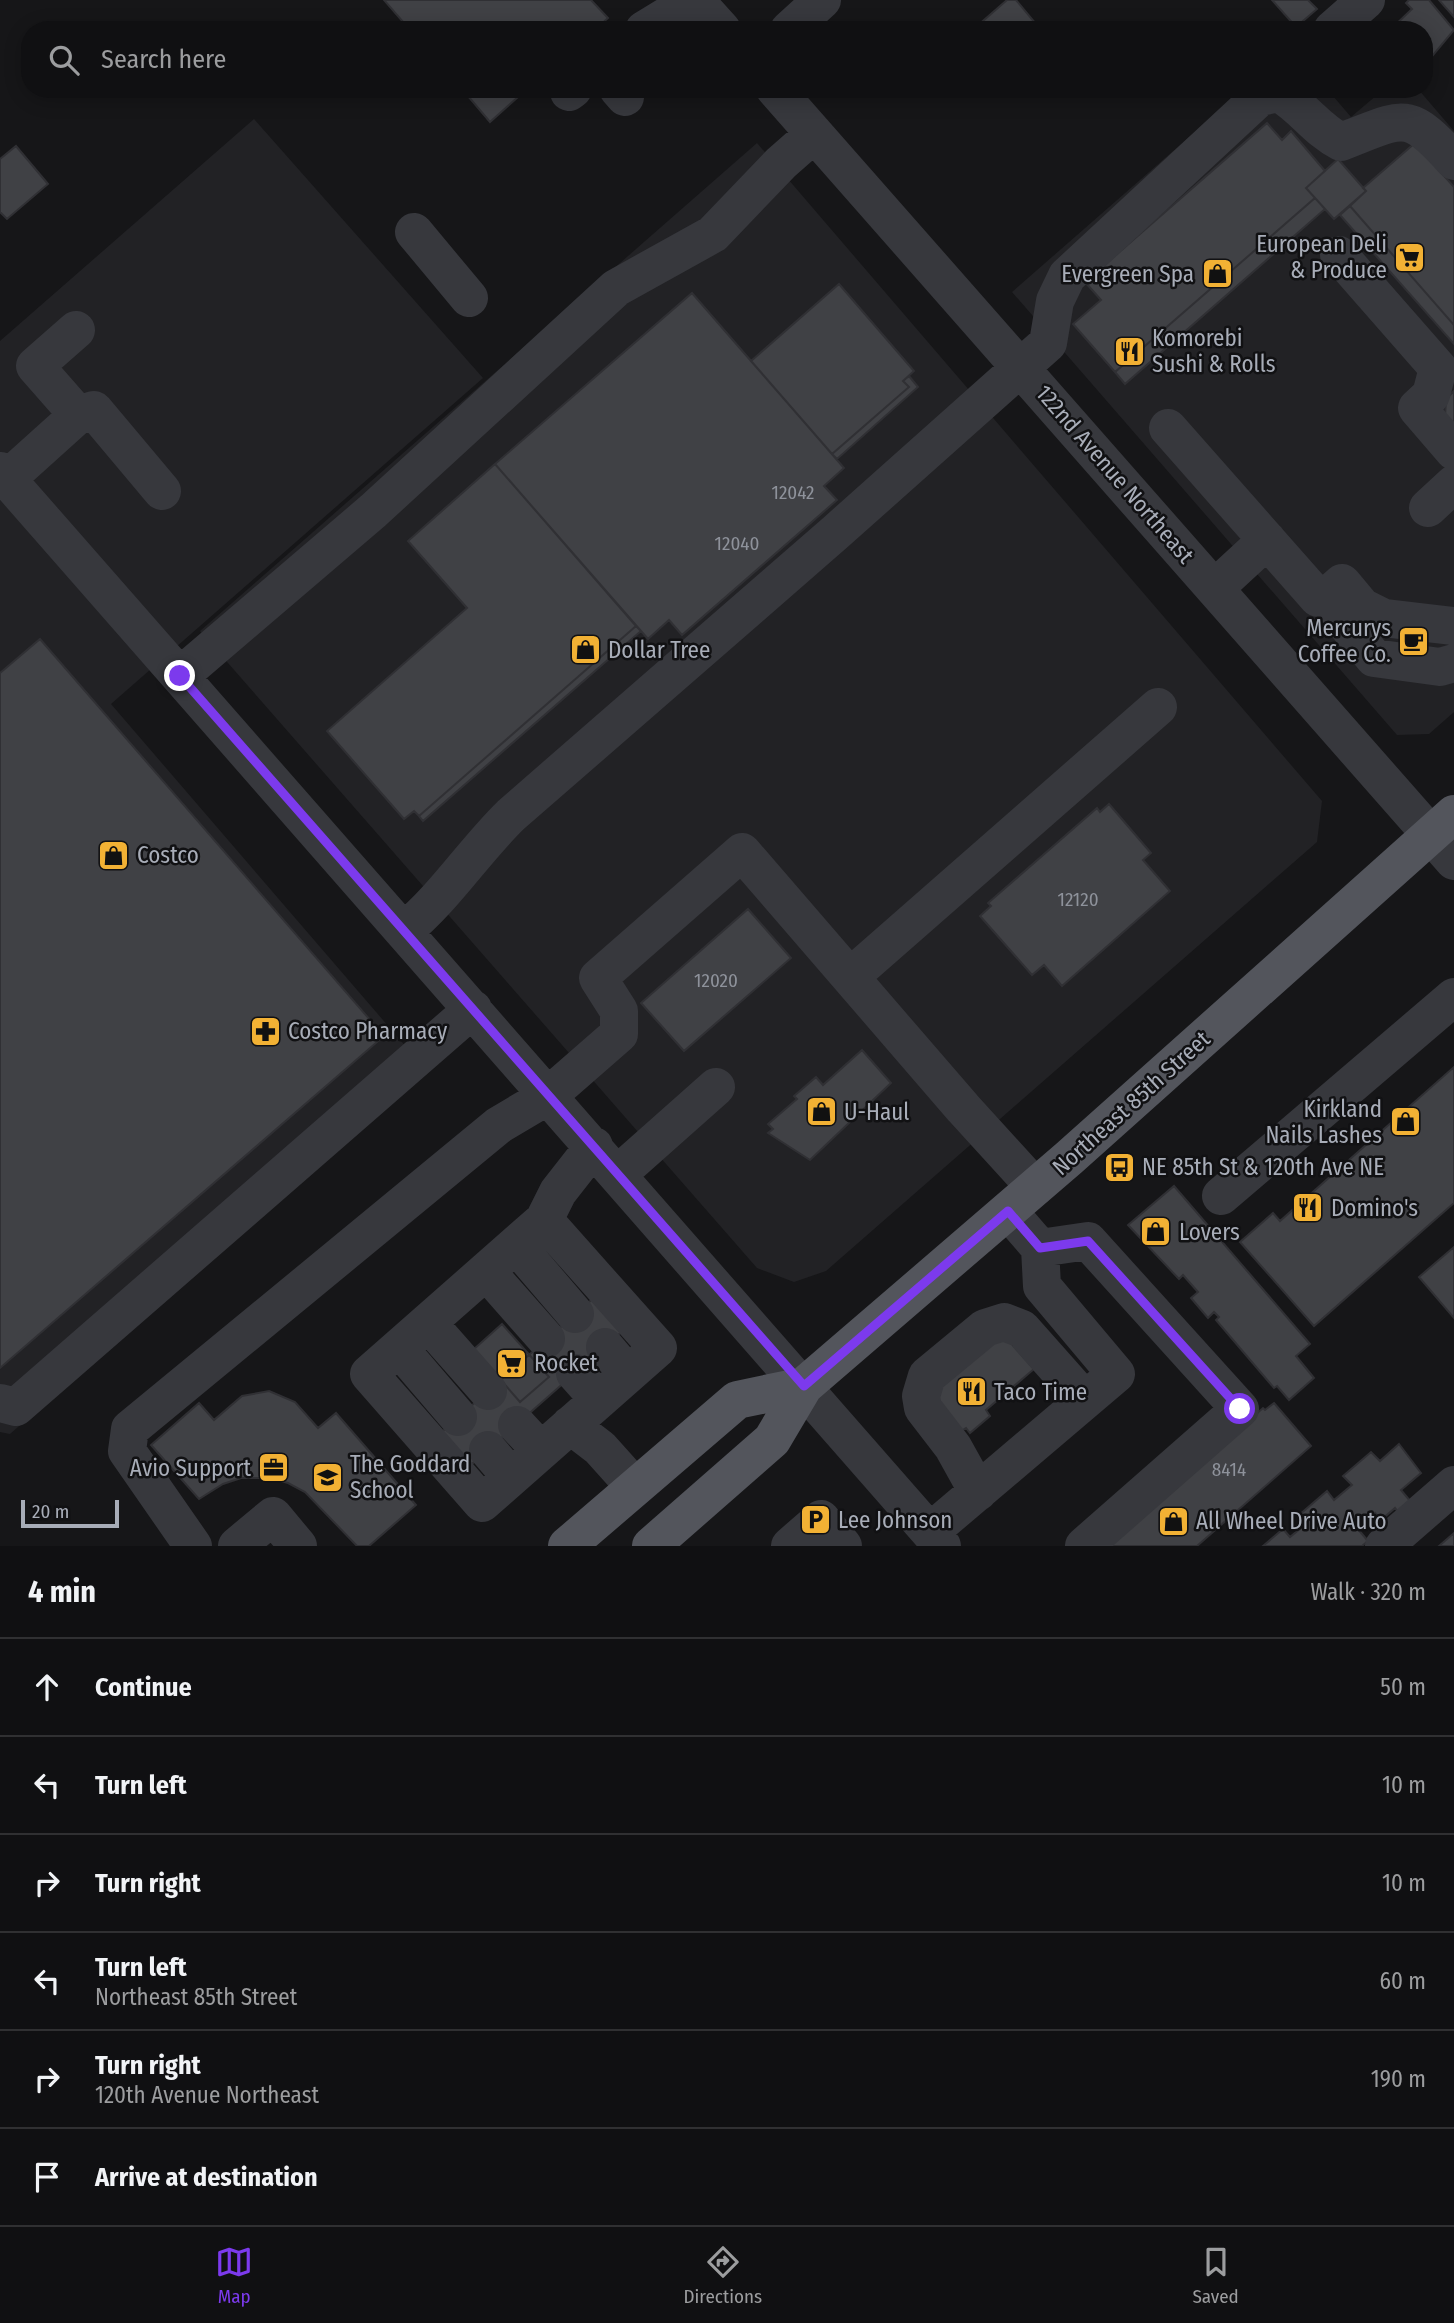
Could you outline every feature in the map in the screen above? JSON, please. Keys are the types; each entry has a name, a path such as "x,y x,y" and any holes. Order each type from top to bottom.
{"main road":[{"name":"Northeast 85th Street","path":"651,1546 772,1440 804,1386 1447,836"},
{"name":"Northeast 85th Street","path":"567,1546 737,1400 804,1386"},
{"path":"608,1546 738,1432 804,1386"}],"street":[{"path":"658,21 694,0 714,21"},
{"path":"1342,21 1366,0"},
{"name":"122nd Avenue Northeast","path":"783,98 1215,588 1447,836"},
{"path":"405,930 423,915 483,842 511,815 1048,342 1055,301 1067,276 1259,98"},
{"path":"1289,98 1328,135 1341,142 1389,124 1410,122 1426,129 1454,161"},
{"path":"180,676 373,511 616,288 713,234 781,163 814,134"},
{"path":"414,232 469,298"},
{"path":"1339,255 1438,368 1431,395 1417,408 1454,451"},
{"path":"76,330 35,366 78,415"},
{"path":"162,491 94,410 78,415 3,475 405,930 548,1096 936,1539 978,1492 1116,1374 1042,1286 1040,1248 1022,1199 850,977 742,852 598,978 619,1011 619,1034 548,1096 499,1125 130,1429 127,1451 193,1546"},
{"path":"1168,428 1318,598 1333,590"},
{"path":"1215,588 1267,540"},
{"path":"1333,590 1384,618 1454,626"},
{"path":"1333,590 1374,658 1440,667 1454,663"},
{"path":"850,977 1158,707"},
{"path":"1221,1196 1454,997"},
{"path":"0,1404 16,1406 26,1399 473,1009"},
{"path":"544,1220 658,1348 617,1361 587,1386 570,1425 529,1438 500,1463 482,1503 369,1374 544,1220 558,1192 716,1087"},
{"path":"1040,1248 1088,1241 1240,1409 1084,1546"},
{"path":"516,1245 575,1314"},
{"path":"486,1271 546,1339"},
{"path":"978,1492 953,1447 923,1408 921,1396 927,1376 985,1328 1004,1322 1022,1329 1085,1400"},
{"path":"428,1323 488,1391"},
{"path":"399,1349 458,1417"},
{"path":"570,1425 600,1448 635,1487"},
{"path":"1384,1546 1454,1485"},
{"path":"237,1546 272,1516 298,1546"},
{"path":"790,1546 821,1519 843,1546"}],"shaded area":[{"path":"1234,98 1335,98 1351,117 1373,98 1426,98 1454,131 1454,712 1429,734 1397,735 1012,292"},
{"name":"Costco","path":"254,119 483,378 111,704 426,1070 10,1434 0,1432 0,341"},
{"path":"757,143 1322,801 1317,842 826,1271 794,1282 757,1268 200,631"}],"building":[{"path":"384,0 591,0 608,18 605,21 402,21"},
{"path":"1007,0 1016,0 1034,21 983,21"},
{"path":"1272,0 1308,0 1317,9 1303,21 1291,21"},
{"path":"1409,0 1429,0 1454,30 1433,55 1433,21 1399,21 1412,9 1406,3"},
{"path":"1439,0 1454,0 1454,17"},
{"path":"470,98 517,98 490,122"},
{"path":"1267,123 1282,140 1291,131 1325,171 1306,188 1315,198 1115,372 1073,324 1101,300 1085,282"},
{"path":"1415,143 1454,187 1454,325 1350,206 1366,191 1363,188"},
{"path":"16,146 48,184 7,219 0,212 0,159"},
{"path":"1338,159 1366,191 1334,219 1306,188"},
{"path":"1315,198 1325,209 1125,384 1115,372"},
{"path":"1350,206 1454,325 1454,344 1340,215"},
{"path":"839,284 914,371 903,381 909,387 832,454 751,361"},
{"path":"692,293 844,468 824,486 837,500 682,635 669,620 648,639 495,464"},
{"path":"909,376 918,387 837,459 832,454 909,387 903,381"},
{"path":"1454,391 1454,428 1445,417 1446,399"},
{"path":"495,464 636,626 419,816 414,811 404,819 327,731 467,608 408,541"},
{"path":"636,626 641,631 423,821 419,816"},
{"name":"Costco","path":"40,639 384,1036 0,1368 0,673"},
{"path":"1109,804 1151,853 1143,860 1170,891 1062,986 1044,965 1032,975 980,916 991,906 988,903 1097,808 1100,812"},
{"path":"748,909 791,958 684,1051 641,1003"},
{"name":"U-Haul","path":"862,1050 891,1083 810,1160 768,1133 773,1129 768,1124 797,1099 794,1096 816,1077 823,1085"},
{"path":"1454,1067 1454,1203 1314,1326 1240,1242 1273,1213 1280,1221"},
{"path":"1174,1186 1310,1344 1296,1356 1314,1378 1289,1400 1277,1386 1274,1388 1216,1320 1219,1317 1214,1312 1208,1318 1191,1298 1198,1292 1183,1275 1179,1279 1128,1225"},
{"path":"1454,1247 1454,1318 1419,1277"},
{"path":"597,1295 626,1328 465,1470 436,1437"},
{"name":"Rocket","path":"502,1324 549,1377 520,1402 474,1349"},
{"name":"Taco Time","path":"1003,1334 1034,1369 986,1410 990,1416 970,1433 966,1428 958,1433 936,1401 936,1383"},
{"path":"269,1391 295,1402 318,1428 336,1413 416,1505 369,1546 357,1546 305,1492 288,1483 270,1478 241,1478 223,1484 199,1499 151,1445 199,1403 214,1420 242,1396"},
{"path":"1274,1403 1311,1446 1197,1546 1106,1546 1263,1408 1265,1410"},
{"path":"1399,1444 1421,1473 1401,1490 1411,1502 1399,1513 1395,1508 1381,1520 1375,1513 1357,1528 1368,1541 1362,1546 1263,1546 1283,1529 1290,1537 1307,1523 1299,1515 1327,1491 1334,1500 1352,1485 1343,1476 1371,1452 1380,1461"},
{"path":"1454,1533 1454,1546 1439,1546"}],"place":[{"name":"European Deli & Produce","path":"1410,257"},
{"name":"Evergreen Spa","path":"1217,274"},
{"name":"Komorebi Sushi & Rolls","path":"1129,351"},
{"name":"Mercurys Coffee Co.","path":"1414,641"},
{"name":"Dollar Tree","path":"585,650"},
{"name":"Costco","path":"114,855"},
{"name":"Costco Pharmacy","path":"265,1031"},
{"name":"U-Haul","path":"821,1112"},
{"name":"Kirkland Nails Lashes","path":"1405,1122"},
{"name":"NE 85th St & 120th Ave NE","path":"1119,1167"},
{"name":"Domino's","path":"1308,1208"},
{"name":"Lovers","path":"1156,1232"},
{"name":"Rocket","path":"511,1363"},
{"name":"Taco Time","path":"971,1392"},
{"name":"Avio Support","path":"274,1468"},
{"name":"The Goddard School","path":"327,1477"},
{"name":"Lee Johnson","path":"815,1520"},
{"name":"All Wheel Drive Auto","path":"1173,1521"}],"route":[{"path":"180,676 804,1386 1008,1211 1040,1248 1088,1241 1240,1409"}]}
